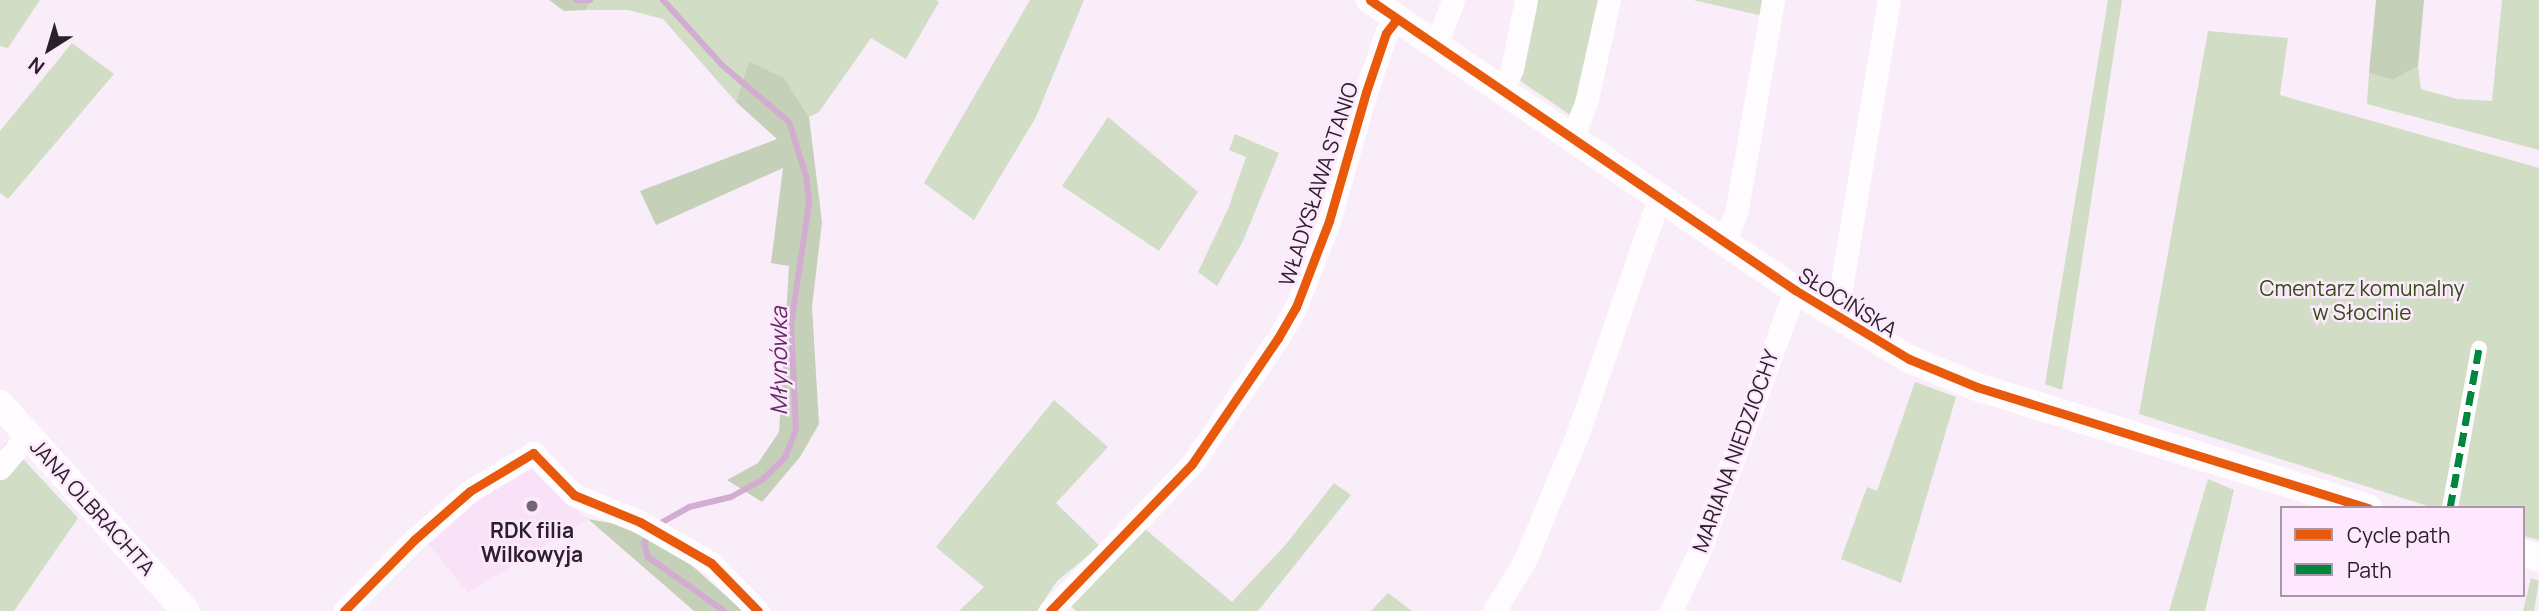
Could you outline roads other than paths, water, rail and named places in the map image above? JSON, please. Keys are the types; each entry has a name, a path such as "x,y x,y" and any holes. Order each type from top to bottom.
{"street":[{"path":"1436,47 1453,0"},
{"path":"1502,92 1512,69 1526,0"},
{"path":"1572,139 1586,103 1609,0"},
{"path":"1724,242 1737,209 1773,0"},
{"path":"1829,313 1840,295 1889,0"},
{"name":"SŁOCIŃSKA","path":"1385,8 1436,47 1829,313 1909,359 1977,387 2363,506"},
{"name":"WŁADYSŁAWA STANIO","path":"1050,611 1192,464 1284,328 1329,221 1386,33 1385,8"},
{"path":"1494,611 1524,562 1572,446 1659,198"},
{"name":"MARIANA NIEDZIOCHY","path":"1671,611 1698,554 1795,290"},
{"path":"2450,506 2479,349"},
{"name":"JANA OLBRACHTA","path":"0,404 186,611"},
{"path":"0,468 28,435"},
{"path":"344,611 470,491 533,453 574,495 640,522 711,563 758,611"}],"waterway":[{"name":"Młynówka","path":"576,0 590,0"},
{"name":"Młynówka","path":"657,525 689,507 731,497 763,479 785,458 796,430 791,325 809,203 806,176 789,122 722,65 663,0"},
{"name":"Młynówka","path":"650,533 644,543 648,557 724,611"}],"place":[{"name":"RDK filia Wilkowyja","path":"532,506"}],"park label":[{"name":"Cmentarz komunalny w Słocinie","path":"2362,300"}]}
